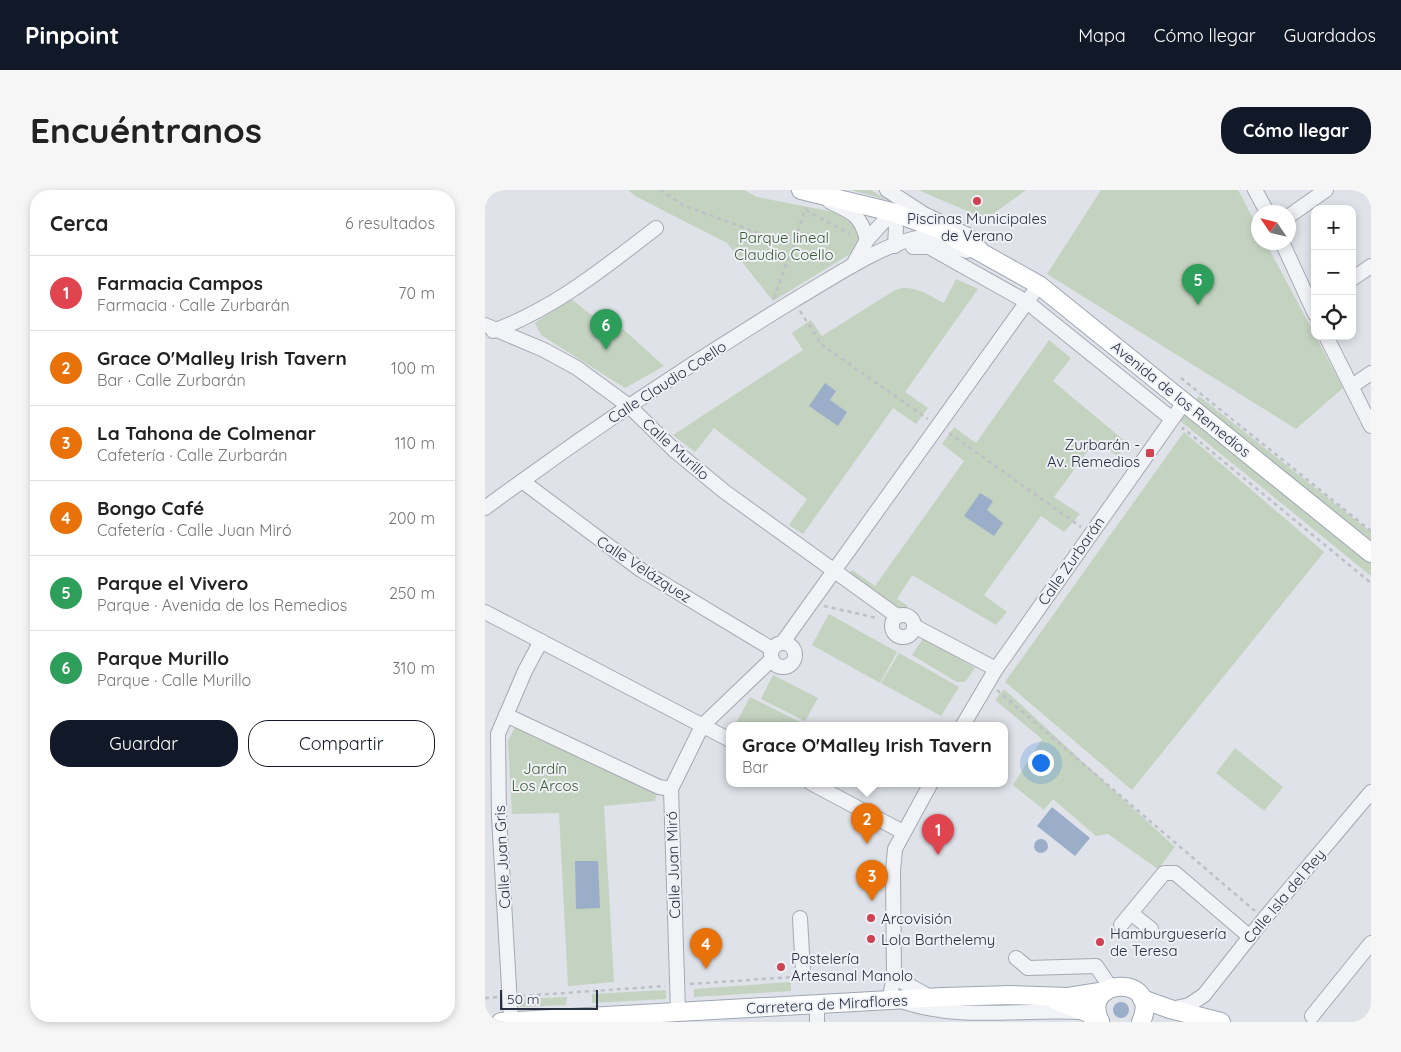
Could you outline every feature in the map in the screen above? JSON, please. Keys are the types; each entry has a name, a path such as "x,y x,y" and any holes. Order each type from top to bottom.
{"main road":[{"name":"Avenida de los Remedios","path":"805,198 847,200 892,212 939,229 985,253 1039,285 1371,553"},
{"path":"1048,997 1068,997 1118,986 1132,988 1142,999 1170,1009 1221,1022"},
{"path":"1048,997 1095,1018 1098,1002 1109,989"},
{"name":"Carretera de Miraflores","path":"501,1022 629,1018 678,1012 938,997 1012,995 1048,997"},
{"path":"1141,1022 1144,1014 1142,999"}],"street":[{"path":"887,190 924,214 968,234 985,253"},
{"path":"1255,190 1263,205"},
{"path":"1296,211 1326,190"},
{"path":"805,198 856,216 863,226 853,265"},
{"path":"860,240 892,212 896,228 895,246"},
{"path":"489,329 517,322 591,278 656,228"},
{"name":"Avenida de los Remedios","path":"853,265 917,238 936,238 959,250 985,253"},
{"name":"Avenida de los Remedios","path":"895,246 929,247 1027,302 1172,419"},
{"path":"1286,250 1311,303"},
{"name":"Calle Claudio Coello","path":"485,508 629,406 780,309 853,265"},
{"path":"1356,276 1371,266"},
{"name":"Calle Juan Miró","path":"678,1012 671,788 702,726 775,650 834,572 1039,285"},
{"name":"Calle Murillo","path":"489,329 544,350 577,368 629,406 674,450 718,486 894,619"},
{"path":"1328,340 1371,426"},
{"path":"1352,386 1371,373"},
{"name":"Calle Zurbarán","path":"965,722 995,669 1185,401"},
{"name":"Calle Velázquez","path":"522,480 641,570 775,650"},
{"path":"485,612 726,738"},
{"path":"914,626 910,635 903,638 893,632 894,619 903,614 910,617 914,626 995,669"},
{"name":"Calle Juan Gris","path":"511,1022 497,752 498,734 541,641"},
{"path":"506,715 659,787 671,788"},
{"path":"819,787 903,832"},
{"path":"929,787 895,849 893,871 894,977 892,1000 926,1010 1095,1018"},
{"name":"Calle Isla del Rey","path":"1170,1009 1189,1006 1204,995 1264,919 1371,792"},
{"path":"1121,925 1164,873 1171,872 1175,873 1250,937"},
{"path":"1131,912 1151,929"},
{"path":"800,918 802,974"},
{"path":"1312,1016 1371,943"},
{"path":"1016,958 1028,968 1096,966 1109,989"},
{"path":"894,977 938,997"},
{"path":"817,1003 817,1022"}],"path":[{"path":"660,190 683,205 793,246"},
{"path":"780,309 773,298 793,246 805,198 860,240"},
{"path":"808,322 822,345 923,415"},
{"path":"1163,432 1174,440 1183,428 1371,583"},
{"path":"949,434 1073,522"},
{"path":"810,603 894,619"},
{"path":"988,682 1264,919"},
{"path":"485,998 677,985 802,974"}],"green space":[{"name":"Parque lineal Claudio Coello","path":"628,190 744,190 757,197 844,214 854,220 861,240 855,251 773,301 727,243 635,196"},
{"path":"851,190 871,190 887,200"},
{"name":"Piscinas Municipales de Verano","path":"918,190 1026,190 986,219"},
{"path":"1101,190 1238,190 1251,215 1251,250 1270,250 1311,328 1311,340 1318,340 1343,388 1296,429 1047,274"},
{"path":"956,279 978,289 905,392 928,408 916,424 893,408 803,534 789,525 807,499 714,428 695,452 673,435 803,350 792,333 811,320 822,336 895,290 902,288 920,291 944,303"},
{"path":"571,299 616,334 623,329 664,366 625,388 541,335 535,323"},
{"path":"1049,340 1071,358 1053,381 1127,443 1118,456 1095,441 1054,497 1080,514 1064,532 1041,516 984,595 1007,612 996,625 912,575 897,599 908,606 906,609 892,605 848,576 852,570 875,586 964,461 942,444 954,427 976,443"},
{"path":"1199,396 1371,532 1371,576 1179,420"},
{"path":"1184,432 1324,552 1132,790 1005,682"},
{"path":"829,614 897,652 880,683 812,645"},
{"path":"924,637 975,668 965,682 957,682 912,655"},
{"path":"899,653 959,687 941,716 881,683"},
{"path":"773,675 818,698 805,721 761,699"},
{"path":"1004,689 1175,847 1158,869 1108,834 1096,836 1053,799 1044,810 1013,785 1042,739 995,700"},
{"path":"750,697 800,722 737,722"},
{"name":"Jardín Los Arcos","path":"516,725 658,789 655,801 604,806 614,982 568,986 559,813 512,814 508,741"},
{"path":"1235,748 1283,787 1264,811 1216,773"},
{"path":"791,982 791,991 694,997 694,989"},
{"path":"666,990 666,999 592,1003 592,994"},
{"path":"567,997 566,1005 520,1007 520,999"}],"water":[{"path":"825,383 836,391 830,400 847,412 838,426 809,406"},
{"path":"980,493 993,501 987,510 1003,523 994,536 964,516"},
{"path":"1052,807 1090,838 1075,856 1037,826"},
{"path":"1038,839 1044,839 1048,846 1044,853 1038,853 1034,849 1034,843"},
{"path":"575,861 598,861 600,908 576,909"},
{"path":"1121,1002 1129,1010 1121,1018 1113,1010"}],"place":[{"name":"Piscinas Municipales de Verano","path":"977,201"},
{"name":"Parque el Vivero","path":"1198,305"},
{"name":"Parque Murillo","path":"606,350"},
{"name":"Zurbarán - Av. Remedios","path":"1150,453"},
{"name":"Grace O'Malley Irish Tavern","path":"867,844"},
{"name":"Farmacia Campos","path":"938,855"},
{"name":"La Tahona de Colmenar","path":"872,901"},
{"name":"Arcovisión","path":"871,918"},
{"name":"Lola Barthelemy","path":"871,939"},
{"name":"Hamburguesería de Teresa","path":"1100,942"},
{"name":"Pastelería Artesanal Manolo","path":"781,967"},
{"name":"Bongo Café","path":"706,969"}]}
